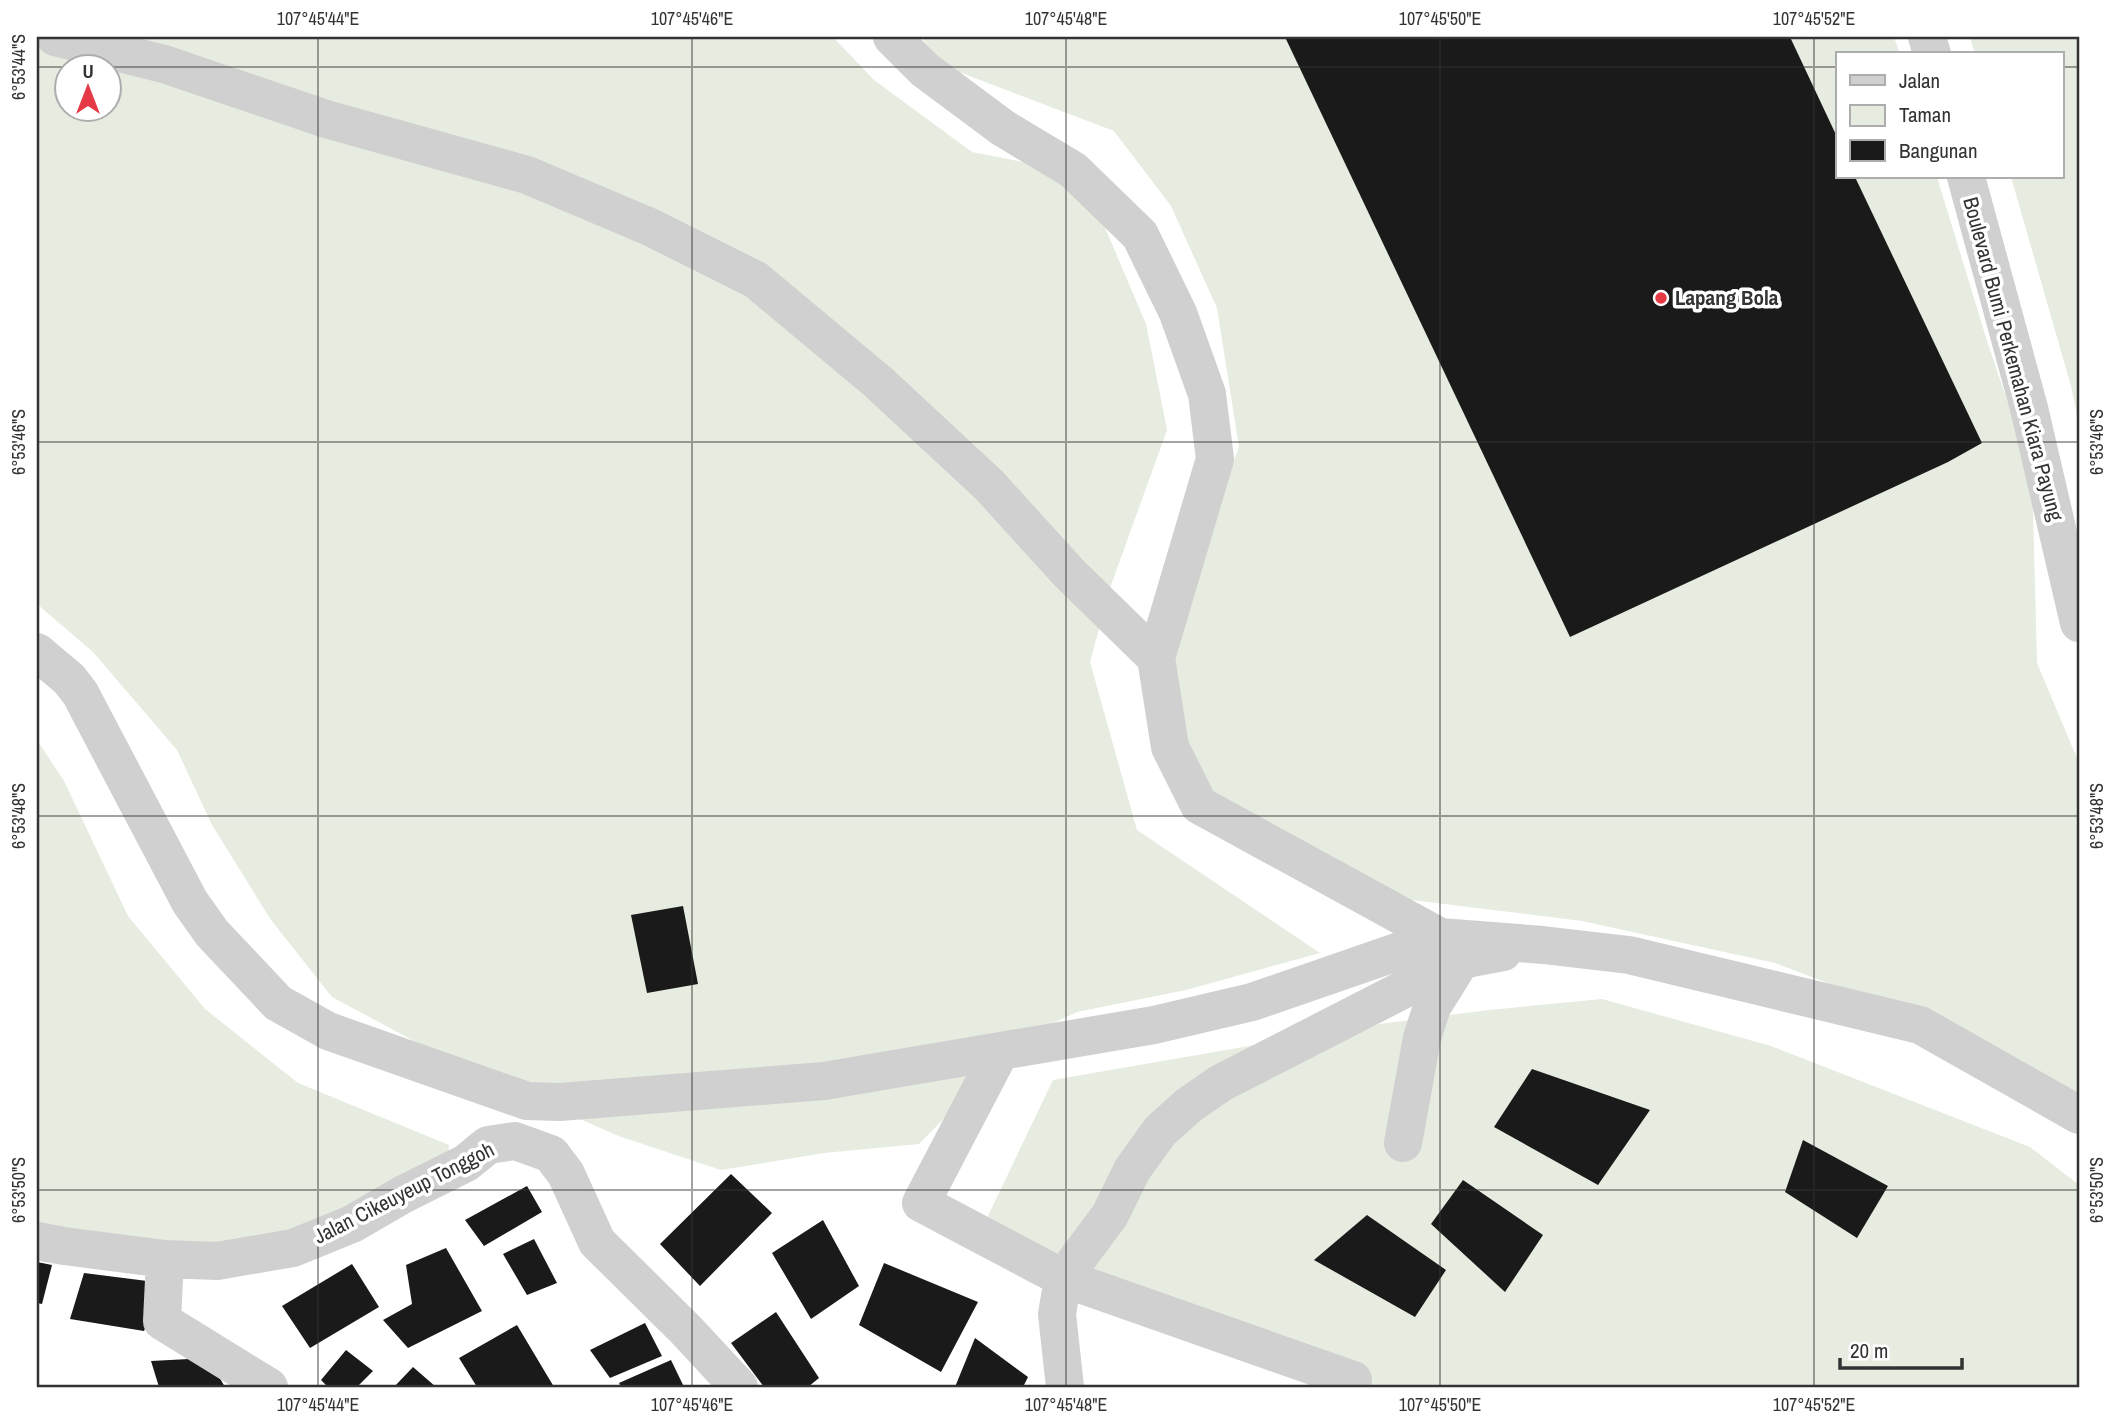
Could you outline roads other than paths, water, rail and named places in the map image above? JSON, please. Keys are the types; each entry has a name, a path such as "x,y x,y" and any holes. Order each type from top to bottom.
{"street":[{"path":"55,37 164,64 326,119 527,175 650,227 756,281 877,381 989,485 1069,573 1156,658"},
{"path":"892,37 925,70 1003,128 1073,170 1140,235 1178,313 1207,394 1215,459 1156,658 1170,747 1199,805 1450,949"},
{"name":"Boulevard Bumi Perkemahan Kiara Payung","path":"1966,178 2029,408 2079,623"},
{"path":"37,652 69,679 80,693 190,902 212,933 278,1003 328,1031 527,1101 560,1102 824,1081 1154,1026 1450,949 1543,945 1629,956 1920,1025 2079,1115"},
{"path":"1403,1143 1422,1038 1450,949"},
{"path":"1065,1387 1057,1314 1063,1278 1110,1215 1132,1170 1160,1130 1188,1105 1222,1083 1450,949"},
{"path":"1000,1052 920,1203 1063,1278 1353,1380"},
{"name":"Jalan Cikeuyeup Tonggoh","path":"37,1241 64,1247 164,1259 217,1261 293,1248 352,1224 401,1195 466,1163 488,1145 515,1141 551,1154 566,1174 597,1242 739,1387"},
{"path":"164,1259 162,1321 269,1387"}],"place":[{"name":"Lapang Bola","path":"1661,298"}]}
